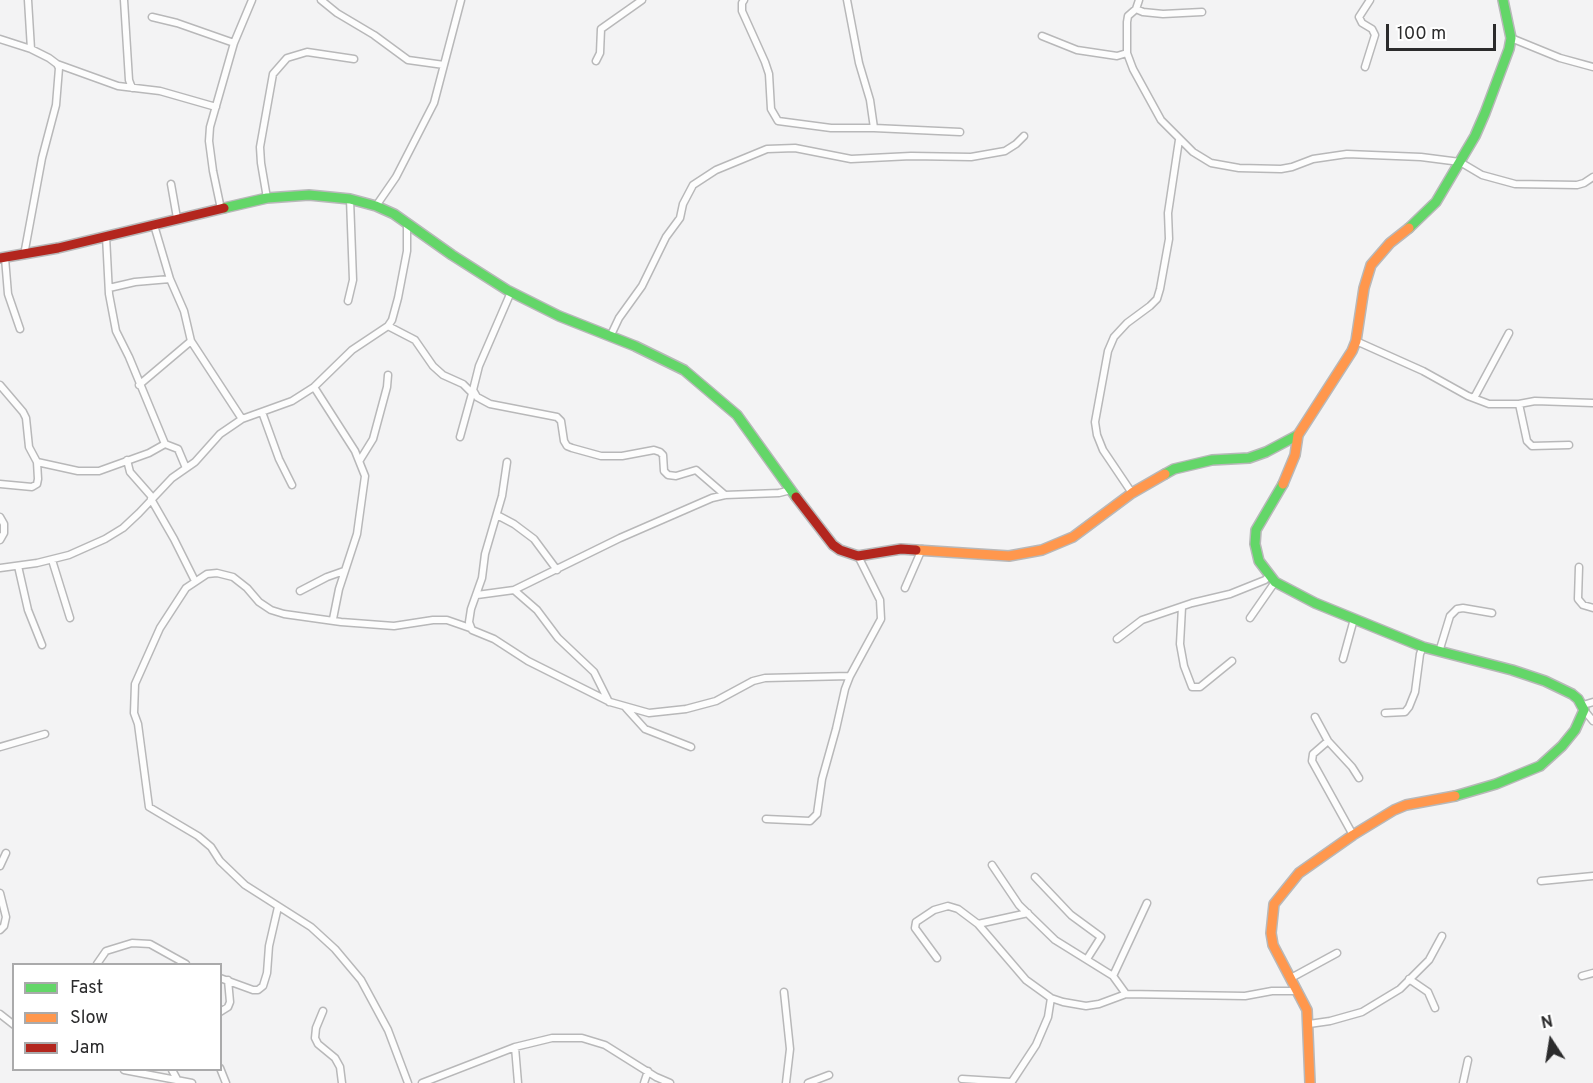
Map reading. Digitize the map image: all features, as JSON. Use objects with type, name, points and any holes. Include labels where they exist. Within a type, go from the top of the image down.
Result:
[{"type":"street","points":[[28,0],[31,49]]},
{"type":"street","points":[[124,0],[129,80],[132,88]]},
{"type":"street","points":[[221,209],[213,171],[209,141],[210,127],[234,43],[252,0]]},
{"type":"street","points":[[321,0],[408,60],[444,65]]},
{"type":"street","points":[[376,206],[417,140],[434,103],[461,0]]},
{"type":"street","points":[[596,61],[600,53],[601,30],[642,0]]},
{"type":"street","points":[[744,0],[742,11],[769,74],[771,109],[778,121],[831,128],[960,132]]},
{"type":"street","points":[[847,0],[859,63],[870,100],[874,128]]},
{"type":"street","points":[[1139,0],[1136,9],[1128,16],[1127,53],[1161,120],[1179,140],[1211,163],[1239,168],[1293,168],[1313,159],[1347,154],[1421,157],[1460,162],[1482,175],[1515,184],[1577,185],[1593,177]]},
{"type":"street","points":[[1365,67],[1375,35],[1359,17],[1370,0]]},
{"type":"street","points":[[1503,0],[1511,38],[1485,112],[1460,162],[1436,202],[1411,227],[1390,243],[1371,265],[1364,288],[1356,341],[1352,351],[1298,435],[1295,454],[1288,474],[1256,530],[1255,544],[1259,561],[1272,579],[1315,603],[1423,647],[1545,681],[1572,694],[1593,722]]},
{"type":"street","points":[[1136,9],[1163,14],[1202,12]]},
{"type":"street","points":[[152,17],[177,22],[234,43]]},
{"type":"street","points":[[1042,36],[1077,50],[1109,56],[1127,53]]},
{"type":"street","points":[[1511,38],[1560,58],[1593,67]]},
{"type":"street","points":[[0,39],[31,49],[57,64],[118,86],[160,91],[216,107]]},
{"type":"street","points":[[267,198],[260,147],[273,74],[287,58],[307,51],[354,59]]},
{"type":"street","points":[[24,255],[42,158],[56,105],[59,73],[57,64]]},
{"type":"street","points":[[610,337],[619,318],[642,286],[666,237],[680,218],[683,204],[693,185],[716,170],[767,149],[795,148],[851,159],[911,156],[971,157],[1005,151],[1024,136]]},
{"type":"street","points":[[1132,493],[1103,450],[1095,422],[1108,351],[1114,338],[1127,323],[1157,299],[1160,289],[1169,239],[1168,213],[1179,140]]},
{"type":"street","points":[[171,184],[177,218]]},
{"type":"street","points":[[20,329],[8,294],[2,258],[24,255],[267,198],[309,195],[350,199],[376,206],[407,223],[511,292],[559,316],[666,359],[684,370],[737,416],[833,545],[858,556],[901,549],[1001,556],[1042,550],[1072,537],[1132,493],[1174,469],[1212,460],[1249,458],[1298,435]]},
{"type":"street","points":[[348,302],[353,280],[350,199]]},
{"type":"street","points":[[0,568],[69,555],[123,528],[172,478],[195,462],[213,440],[242,418],[292,401],[314,387],[352,350],[388,326],[393,320],[407,251],[407,223]]},
{"type":"street","points":[[154,225],[170,279],[184,311],[191,341],[242,418]]},
{"type":"street","points":[[106,236],[109,288],[116,331],[165,444],[178,449],[186,468]]},
{"type":"street","points":[[109,288],[135,282],[170,279]]},
{"type":"street","points":[[460,437],[479,366],[511,292]]},
{"type":"street","points":[[388,326],[415,340],[433,366],[444,375],[473,391],[477,397],[490,404],[557,417],[561,421],[567,446],[601,456],[622,456],[654,450],[663,455],[664,471],[668,475],[676,476],[696,470],[725,495]]},
{"type":"street","points":[[1474,398],[1509,333]]},
{"type":"street","points":[[139,385],[191,341]]},
{"type":"street","points":[[1356,341],[1489,404],[1519,404],[1535,401],[1593,403]]},
{"type":"street","points":[[360,460],[373,439],[388,375]]},
{"type":"street","points":[[0,385],[24,412],[29,447],[37,462],[37,484],[32,487],[0,484]]},
{"type":"street","points":[[314,387],[360,460],[365,476],[357,534],[344,571],[333,619]]},
{"type":"street","points":[[1519,404],[1527,441],[1532,446],[1569,445]]},
{"type":"street","points":[[262,412],[279,459],[292,485]]},
{"type":"street","points":[[37,462],[88,472],[109,469],[165,444]]},
{"type":"street","points":[[127,460],[130,472],[152,498],[195,581]]},
{"type":"street","points":[[470,628],[471,609],[477,595],[497,514],[507,462]]},
{"type":"street","points":[[477,595],[514,590],[692,506],[725,495],[779,493],[791,490]]},
{"type":"street","points":[[497,514],[534,539],[556,570]]},
{"type":"street","points":[[0,517],[4,524],[4,532],[0,540]]},
{"type":"street","points":[[904,588],[922,549]]},
{"type":"street","points":[[766,819],[810,821],[814,819],[822,779],[850,676],[882,619],[880,600],[858,556]]},
{"type":"street","points":[[52,560],[70,618]]},
{"type":"street","points":[[18,566],[28,610],[42,645]]},
{"type":"street","points":[[1579,567],[1578,599],[1583,605],[1593,608]]},
{"type":"street","points":[[300,591],[344,571]]},
{"type":"street","points":[[408,1083],[388,1030],[361,980],[335,949],[311,927],[245,885],[198,836],[149,807],[138,724],[134,714],[135,684],[160,628],[186,588],[207,574],[217,573],[233,577],[259,602],[284,614],[394,626],[447,620],[494,639],[528,661],[609,702],[655,714],[716,702],[753,681],[765,678],[850,676]]},
{"type":"street","points":[[1117,639],[1142,620],[1272,579]]},
{"type":"street","points":[[1250,618],[1272,579]]},
{"type":"street","points":[[514,590],[537,610],[558,638],[594,672],[609,702]]},
{"type":"street","points":[[1182,607],[1180,644],[1184,666],[1192,687],[1200,687],[1232,661]]},
{"type":"street","points":[[1439,652],[1450,616],[1457,609],[1492,613]]},
{"type":"street","points":[[1343,659],[1354,619]]},
{"type":"street","points":[[1385,713],[1405,712],[1409,707],[1415,692],[1423,647]]},
{"type":"street","points":[[1310,1083],[1309,1024],[1304,1002],[1273,945],[1271,933],[1274,904],[1281,894],[1299,873],[1387,814],[1406,806],[1437,801],[1496,784],[1540,765],[1562,746],[1575,730],[1583,708],[1593,702]]},
{"type":"street","points":[[625,707],[645,729],[691,747]]},
{"type":"street","points":[[1315,717],[1328,741],[1359,778]]},
{"type":"street","points":[[0,747],[45,734]]},
{"type":"street","points":[[1328,741],[1313,754],[1312,761],[1353,835]]},
{"type":"street","points":[[0,866],[3,856]]},
{"type":"street","points":[[992,865],[1019,905],[1055,940],[1113,976],[1126,994]]},
{"type":"street","points":[[1541,881],[1593,876]]},
{"type":"street","points":[[1035,877],[1071,915],[1101,937],[1087,959]]},
{"type":"street","points":[[0,893],[6,917],[4,926],[0,930]]},
{"type":"street","points":[[1113,976],[1147,903]]},
{"type":"street","points":[[937,958],[915,927],[916,922],[934,910],[948,906],[958,909],[978,924],[1026,981],[1051,998],[1086,1006],[1099,1004],[1126,994],[1245,996],[1272,991],[1298,992]]},
{"type":"street","points":[[224,979],[253,990],[258,990],[263,986],[278,907]]},
{"type":"street","points":[[978,924],[1029,913]]},
{"type":"street","points":[[1309,1024],[1330,1022],[1362,1011],[1400,989],[1429,960],[1442,936]]},
{"type":"street","points":[[98,963],[106,951],[132,943],[145,943],[184,963]]},
{"type":"street","points":[[1291,978],[1337,953]]},
{"type":"street","points":[[1582,976],[1593,973]]},
{"type":"street","points":[[222,1011],[228,1007],[230,1002],[224,979]]},
{"type":"street","points":[[1409,979],[1428,992],[1435,1008]]},
{"type":"street","points":[[784,992],[790,1049],[786,1083]]},
{"type":"street","points":[[962,1079],[1011,1082],[1036,1044],[1048,1017],[1051,998]]},
{"type":"street","points":[[323,1011],[316,1028],[315,1038],[318,1044],[335,1058],[340,1067],[342,1083]]},
{"type":"street","points":[[0,1014],[12,1023]]},
{"type":"street","points":[[422,1083],[515,1047],[552,1038],[582,1038],[605,1045],[670,1083]]},
{"type":"street","points":[[515,1047],[518,1083]]},
{"type":"street","points":[[1463,1083],[1468,1059]]},
{"type":"street","points":[[129,1071],[192,1083]]},
{"type":"street","points":[[173,1071],[178,1081]]},
{"type":"street","points":[[644,1083],[648,1071]]},
{"type":"street","points":[[807,1083],[829,1076]]},
{"type":"traffic: fast","points":[[1409,228],[1436,202],[1475,136],[1485,113],[1511,38],[1503,0]]},
{"type":"traffic: fast","points":[[224,208],[267,198],[309,195],[350,199],[394,214],[507,290],[559,316],[635,346],[684,370],[737,415],[796,497]]},
{"type":"traffic: fast","points":[[1165,474],[1174,469],[1212,460],[1249,458],[1298,435]]},
{"type":"traffic: fast","points":[[1283,484],[1256,530],[1255,544],[1259,561],[1275,582],[1315,603],[1423,647],[1545,681],[1578,699],[1584,710],[1575,730],[1562,746],[1540,766],[1496,784],[1455,796]]},
{"type":"traffic: slow","points":[[1283,484],[1295,455],[1298,435],[1352,351],[1356,341],[1364,288],[1371,265],[1390,243],[1409,228]]},
{"type":"traffic: slow","points":[[916,550],[1009,556],[1042,550],[1073,537],[1132,493],[1165,474]]},
{"type":"traffic: slow","points":[[1310,1083],[1307,1010],[1273,945],[1271,933],[1274,904],[1299,873],[1353,835],[1394,810],[1406,805],[1455,796]]},
{"type":"traffic: jam","points":[[0,258],[58,248],[224,208]]},
{"type":"traffic: jam","points":[[796,497],[833,545],[840,550],[858,556],[901,549],[916,550]]}]
